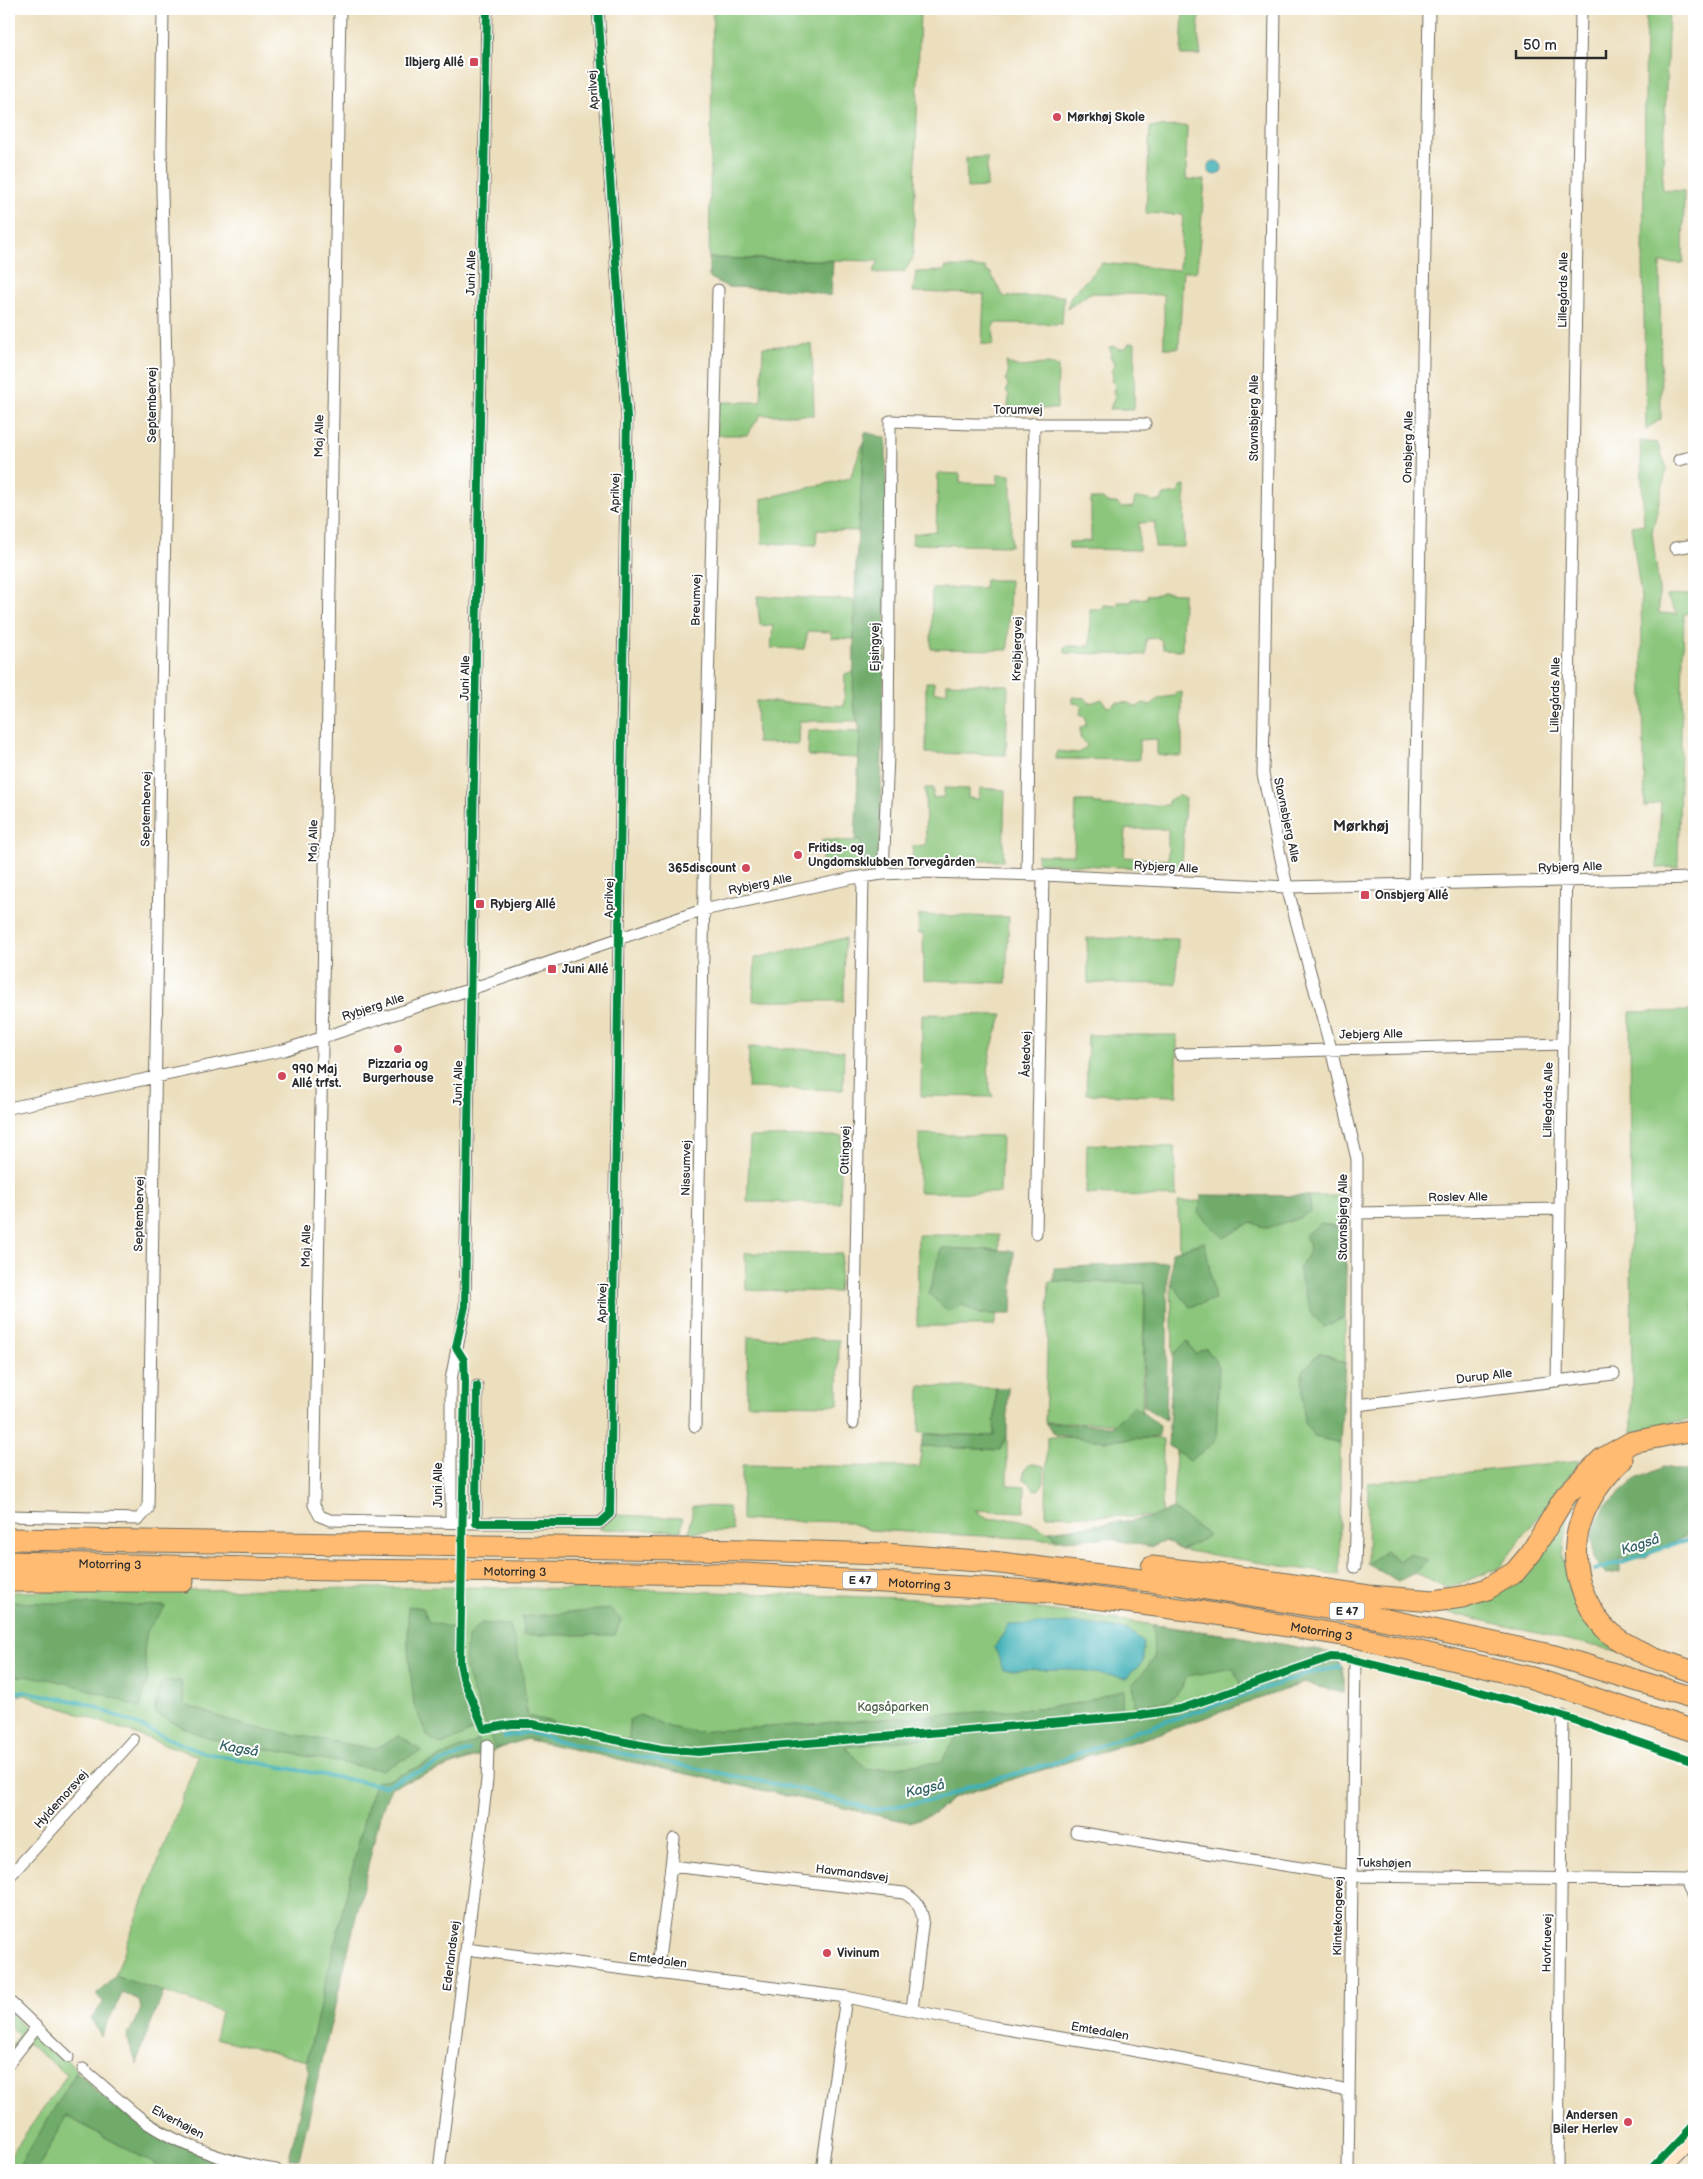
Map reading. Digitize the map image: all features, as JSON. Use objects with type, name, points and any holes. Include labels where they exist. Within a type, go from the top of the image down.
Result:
[{"type":"highway","points":[[992,1562],[1084,1560],[1232,1576],[1369,1596],[1434,1601],[1462,1597],[1487,1589],[1515,1572],[1531,1553],[1566,1495],[1602,1460],[1632,1442],[1656,1439],[1694,1430]]},
{"type":"highway","points":[[1656,1439],[1626,1456],[1605,1476],[1589,1500],[1578,1526],[1575,1557],[1579,1582],[1591,1610],[1610,1634],[1646,1655],[1694,1672]]},
{"type":"highway","name":"Motorring 3","points":[[9,1539],[740,1550],[884,1554],[992,1562],[1175,1584],[1350,1612],[1555,1656],[1694,1698]]},
{"type":"highway","name":"Motorring 3","points":[[9,1562],[332,1570],[746,1574],[1049,1592],[1203,1612],[1360,1638],[1532,1678],[1694,1731]]},
{"type":"highway","points":[[9,1581],[250,1580],[332,1570]]},
{"type":"main road","points":[[1661,2170],[1694,2136]]},
{"type":"street","name":"Septembervej","points":[[9,1516],[139,1520],[148,1509],[167,410],[161,147],[163,9]]},
{"type":"street","name":"Maj Alle","points":[[340,9],[314,1505],[320,1516],[330,1520],[476,1523]]},
{"type":"street","name":"Juni Alle","points":[[451,1522],[451,1380],[465,1306],[487,9]]},
{"type":"street","name":"Aprilvej","points":[[476,1523],[600,1524],[610,1514],[628,417],[598,9]]},
{"type":"street","name":"Stavnsbjerg Alle","points":[[1275,9],[1263,774],[1287,887],[1331,1049],[1357,1159],[1355,1567]]},
{"type":"street","name":"Onsbjerg Alle","points":[[1414,885],[1429,9]]},
{"type":"street","name":"Lillegårds Alle","points":[[1557,1381],[1581,9]]},
{"type":"street","name":"Breumvej","points":[[703,910],[713,429],[718,290]]},
{"type":"street","name":"Torumvej","points":[[890,420],[1034,424],[1146,424]]},
{"type":"street","name":"Ejsingvej","points":[[883,874],[888,755],[890,420]]},
{"type":"street","name":"Krejbjergvej","points":[[1027,875],[1034,424]]},
{"type":"street","points":[[1679,460],[1694,456]]},
{"type":"street","points":[[1675,548],[1694,545]]},
{"type":"street","name":"Rybjerg Alle","points":[[9,1108],[284,1050],[471,990],[703,910],[883,874],[925,872],[1044,875],[1287,887],[1694,878]]},
{"type":"street","name":"Åstedvej","points":[[1036,1232],[1044,875]]},
{"type":"street","name":"Ottingvej","points":[[853,1423],[863,877]]},
{"type":"street","name":"Nissumvej","points":[[695,1426],[703,910]]},
{"type":"street","name":"Jebjerg Alle","points":[[1180,1054],[1562,1044]]},
{"type":"street","name":"Roslev Alle","points":[[1357,1213],[1560,1209]]},
{"type":"street","name":"Durup Alle","points":[[1357,1405],[1614,1374]]},
{"type":"street","points":[[476,1523],[477,1386]]},
{"type":"street","name":"Klintekongevej","points":[[1348,2170],[1355,1661]]},
{"type":"street","name":"Havfruevej","points":[[1558,2170],[1563,1716]]},
{"type":"street","name":"Hyldemorsvej","points":[[9,1877],[133,1740]]},
{"type":"street","name":"Ederlandsvej","points":[[438,2170],[487,1780],[488,1745]]},
{"type":"street","name":"Tukshøjen","points":[[1076,1832],[1352,1876],[1690,1879]]},
{"type":"street","points":[[657,1974],[674,1839]]},
{"type":"street","name":"Havmandsvej","points":[[671,1866],[904,1893],[914,1899],[921,1907],[923,1919],[912,2010]]},
{"type":"street","points":[[1690,1879],[1694,1901]]},
{"type":"street","name":"Emtedalen","points":[[466,1949],[846,1997],[994,2027],[1099,2044],[1349,2091]]},
{"type":"street","points":[[822,2170],[846,1997]]},
{"type":"street","points":[[9,2001],[68,2056]]},
{"type":"street","points":[[9,2063],[37,2027]]},
{"type":"street","name":"Elverhøjen","points":[[83,2069],[147,2122],[172,2136],[206,2152],[236,2162],[276,2170]]},
{"type":"green space","points":[[713,9],[920,9],[913,258],[904,272],[873,273],[879,261],[709,258]]},
{"type":"green space","points":[[1183,9],[1200,9],[1198,35],[1201,55],[1181,55]]},
{"type":"green space","points":[[1646,9],[1669,9],[1662,190],[1684,191],[1683,263],[1660,263],[1661,419],[1646,429],[1643,260]]},
{"type":"green space","points":[[1187,126],[1186,179],[1205,180],[1197,272],[1183,271],[1179,348],[1164,348],[1164,295],[1090,293],[1067,309],[1071,296],[1102,263],[1179,270],[1183,215],[1146,213],[1150,127]]},
{"type":"green space","points":[[987,157],[987,187],[967,188],[966,158]]},
{"type":"green space","points":[[709,258],[833,261],[831,296],[804,290],[727,287],[709,277]]},
{"type":"green space","points":[[945,267],[986,268],[986,272],[990,272],[1004,297],[1064,296],[1062,324],[994,323],[993,345],[982,344],[984,294],[913,292],[916,272],[945,271]]},
{"type":"green space","points":[[1129,343],[1135,343],[1134,409],[1110,409],[1115,396],[1113,391],[1115,385],[1111,381],[1113,375],[1111,371],[1115,365],[1110,356],[1109,347],[1126,348]]},
{"type":"green space","points":[[812,344],[814,415],[761,415],[747,435],[716,435],[717,402],[761,402],[763,347]]},
{"type":"green space","points":[[1006,362],[1020,367],[1045,364],[1058,367],[1057,409],[1008,408],[1009,395],[1006,391],[1008,385],[1005,380],[1008,374]]},
{"type":"green space","points":[[865,432],[886,438],[886,601],[879,862],[861,866],[861,841],[855,841],[860,732],[853,701],[856,563]]},
{"type":"green space","points":[[865,438],[858,531],[817,530],[816,545],[762,543],[762,499],[850,478]]},
{"type":"green space","points":[[1640,441],[1657,443],[1667,468],[1652,532],[1659,589],[1659,613],[1677,614],[1666,596],[1694,594],[1694,613],[1684,614],[1678,867],[1657,868],[1661,802],[1645,807],[1641,597],[1631,526],[1644,524]]},
{"type":"green space","points":[[938,473],[960,474],[960,483],[998,484],[998,474],[1011,475],[1011,546],[912,544],[913,534],[936,531]]},
{"type":"green space","points":[[1185,485],[1184,547],[1155,547],[1155,522],[1139,523],[1139,550],[1069,549],[1069,542],[1091,541],[1091,499],[1103,499],[1107,503],[1117,503],[1122,508],[1133,507],[1135,498],[1161,501],[1164,495],[1178,493],[1181,486]]},
{"type":"green space","points":[[985,580],[1010,580],[1008,650],[931,649],[932,588],[984,588]]},
{"type":"green space","points":[[1161,592],[1183,593],[1182,650],[1163,649],[1159,638],[1146,639],[1146,655],[1065,653],[1065,646],[1090,646],[1090,609],[1103,609],[1104,605],[1118,606],[1118,602],[1132,602],[1132,599],[1147,598],[1147,595],[1160,594]]},
{"type":"green space","points":[[757,596],[854,600],[854,639],[832,638],[830,632],[808,631],[804,649],[771,648],[773,626],[760,625]]},
{"type":"green space","points":[[854,671],[853,701],[857,721],[799,721],[798,744],[757,743],[756,701],[844,706],[845,674]]},
{"type":"green space","points":[[926,682],[934,682],[934,692],[947,692],[947,683],[1008,685],[1006,755],[926,753]]},
{"type":"green space","points":[[1177,692],[1182,692],[1182,756],[1157,755],[1157,739],[1139,740],[1139,760],[1056,759],[1057,751],[1079,753],[1087,744],[1080,738],[1080,728],[1086,725],[1085,716],[1080,714],[1082,707],[1079,704],[1073,703],[1073,697],[1085,698],[1090,703],[1102,699],[1106,706],[1110,707],[1116,702],[1128,703],[1137,707],[1143,703],[1151,705],[1159,698],[1174,696]]},
{"type":"green space","points":[[809,730],[860,732],[859,758],[808,756]]},
{"type":"green space","points":[[925,788],[933,788],[933,798],[944,797],[944,788],[968,789],[968,798],[979,799],[980,788],[1005,790],[1003,861],[912,860],[913,846],[926,845]]},
{"type":"green space","points":[[1178,795],[1185,799],[1182,870],[1038,863],[1037,855],[1074,855],[1076,801],[1093,801],[1094,804],[1102,804],[1103,806],[1168,805],[1168,801]],"holes":[[[1126,829],[1168,829],[1168,860],[1124,857]]]},
{"type":"green space","points":[[822,840],[861,841],[861,866],[822,865]]},
{"type":"green space","points":[[919,915],[1009,917],[1006,983],[924,980],[923,933],[918,933]]},
{"type":"green space","points":[[845,938],[844,1001],[753,1001],[755,958]]},
{"type":"green space","points":[[1087,938],[1178,939],[1176,984],[1088,983]]},
{"type":"green space","points":[[1694,1011],[1694,1419],[1632,1432],[1630,1012]]},
{"type":"green space","points":[[922,1014],[1003,1015],[990,1055],[989,1076],[993,1097],[921,1096]]},
{"type":"green space","points":[[1088,1035],[1177,1035],[1177,1096],[1086,1094]]},
{"type":"green space","points":[[749,1047],[844,1051],[843,1090],[748,1088]]},
{"type":"green space","points":[[919,1134],[1002,1136],[1000,1193],[919,1192]]},
{"type":"green space","points":[[842,1136],[840,1203],[747,1202],[750,1137]]},
{"type":"green space","points":[[1087,1144],[1175,1147],[1176,1197],[1086,1194]]},
{"type":"green space","points":[[1202,1195],[1309,1196],[1311,1211],[1300,1218],[1267,1228],[1251,1222],[1224,1238],[1198,1213]]},
{"type":"green space","points":[[1309,1196],[1347,1196],[1346,1270],[1338,1227],[1321,1223],[1310,1251],[1324,1327],[1345,1317],[1345,1363],[1320,1352],[1302,1372],[1315,1437],[1340,1443],[1340,1575],[1181,1550],[1209,1536],[1173,1509],[1176,1450],[1190,1460],[1195,1354],[1187,1341],[1173,1355],[1171,1283],[1190,1307],[1205,1242],[1179,1250],[1178,1202],[1201,1201],[1198,1213],[1224,1237],[1251,1222],[1267,1228],[1311,1211]]},
{"type":"green space","points":[[1321,1223],[1338,1228],[1346,1270],[1345,1317],[1324,1327],[1311,1313],[1298,1269],[1310,1251],[1305,1235]]},
{"type":"green space","points":[[918,1235],[999,1235],[999,1250],[941,1248],[963,1305],[979,1314],[997,1314],[994,1326],[917,1326]]},
{"type":"green space","points":[[1205,1242],[1215,1299],[1190,1307],[1171,1283],[1172,1252]]},
{"type":"green space","points":[[941,1248],[1014,1251],[1012,1314],[979,1314],[963,1305],[948,1311],[929,1294]]},
{"type":"green space","points":[[745,1253],[842,1254],[838,1292],[746,1290]]},
{"type":"green space","points":[[1168,1262],[1166,1420],[1144,1407],[1145,1283],[1054,1281],[1054,1268]]},
{"type":"green space","points":[[1049,1281],[1145,1283],[1142,1424],[1045,1422]]},
{"type":"green space","points":[[748,1337],[839,1340],[838,1405],[747,1404]]},
{"type":"green space","points":[[1187,1341],[1195,1354],[1206,1348],[1219,1366],[1216,1441],[1190,1461],[1168,1445],[1173,1355]]},
{"type":"green space","points":[[1320,1353],[1345,1363],[1340,1443],[1315,1437],[1304,1423],[1302,1371]]},
{"type":"green space","points":[[920,1386],[996,1388],[994,1436],[919,1433]]},
{"type":"green space","points":[[996,1388],[1008,1388],[1007,1435],[1000,1450],[921,1446],[925,1434],[994,1436]]},
{"type":"green space","points":[[1134,1406],[1160,1426],[1158,1437],[1105,1441],[1056,1435],[1045,1423],[1112,1426]]},
{"type":"green space","points":[[1007,1435],[1007,1485],[1025,1486],[1024,1512],[975,1510],[986,1517],[994,1519],[1015,1519],[1033,1524],[1044,1529],[1058,1540],[869,1530],[848,1522],[742,1520],[742,1465],[920,1467],[921,1446],[1000,1450]]},
{"type":"green space","points":[[1047,1437],[1163,1439],[1162,1517],[1046,1515]]},
{"type":"green space","points":[[1581,1460],[1499,1568],[1448,1588],[1415,1573],[1427,1561],[1398,1561],[1386,1550],[1367,1564],[1368,1483]]},
{"type":"green space","points":[[1029,1465],[1044,1466],[1044,1483],[1038,1490],[1033,1489],[1030,1483],[1024,1479],[1023,1472]]},
{"type":"green space","points":[[1663,1467],[1694,1472],[1694,1532],[1645,1558],[1620,1558],[1620,1572],[1606,1574],[1596,1563],[1591,1537],[1605,1506],[1636,1479]]},
{"type":"green space","points":[[1596,1471],[1568,1518],[1563,1557],[1572,1597],[1598,1634],[1625,1653],[1432,1609],[1505,1585]]},
{"type":"green space","points":[[693,1506],[728,1507],[733,1531],[689,1532]]},
{"type":"green space","points":[[1173,1509],[1209,1536],[1181,1550],[1165,1541],[1152,1547],[1105,1538],[1058,1540],[1049,1531],[1149,1518]]},
{"type":"green space","points":[[616,1515],[683,1518],[681,1531],[599,1529]]},
{"type":"green space","points":[[1386,1550],[1398,1561],[1410,1553],[1428,1561],[1415,1573],[1398,1581],[1367,1564]]},
{"type":"green space","name":"Kagsåparken","points":[[456,1587],[651,1590],[900,1598],[1025,1607],[1235,1636],[1331,1653],[1344,1668],[1344,1693],[1304,1683],[1155,1735],[954,1797],[934,1814],[909,1822],[526,1739],[391,1787],[376,1782],[307,2061],[215,2038],[221,2011],[115,1976],[198,1756],[25,1695],[9,1696],[9,1592]]},
{"type":"green space","points":[[9,1602],[166,1606],[147,1630],[144,1653],[148,1678],[140,1708],[59,1681],[26,1676],[9,1676]]},
{"type":"green space","points":[[408,1606],[423,1608],[429,1622],[453,1628],[453,1665],[458,1689],[476,1729],[442,1745],[427,1736],[414,1704],[408,1649]]},
{"type":"green space","points":[[610,1609],[621,1620],[615,1635],[523,1635],[522,1617]]},
{"type":"green space","points":[[481,1623],[510,1625],[523,1674],[527,1716],[629,1740],[629,1720],[640,1715],[670,1727],[696,1732],[1052,1707],[1083,1702],[1125,1689],[1121,1708],[1114,1715],[1197,1701],[1241,1686],[1234,1668],[1187,1676],[1183,1685],[1173,1697],[1161,1702],[1135,1706],[1133,1684],[1154,1659],[1153,1625],[1235,1636],[1331,1653],[1343,1669],[1344,1693],[1304,1683],[1155,1735],[954,1797],[934,1814],[909,1822],[526,1739],[495,1749],[471,1687],[465,1665],[467,1638]],"holes":[[[957,1735],[941,1762],[867,1770],[845,1747]]]},
{"type":"green space","points":[[181,1681],[185,1705],[246,1726],[374,1749],[399,1736],[422,1751],[381,1770],[206,1738],[154,1713],[161,1682]]},
{"type":"green space","points":[[479,1740],[478,1755],[391,1787],[380,1815],[299,2159],[289,2159],[309,2070],[307,2061],[367,1806],[376,1782],[391,1779]]},
{"type":"green space","points":[[115,1976],[164,1992],[142,2045],[137,2065],[127,2037],[141,2009],[139,2000],[123,1992],[101,2036],[91,2019],[104,2002],[96,1995]]},
{"type":"green space","points":[[9,2013],[24,2027],[24,2034],[9,2053],[9,2048],[19,2035],[9,2025]]},
{"type":"green space","points":[[37,2027],[77,2071],[18,2170],[9,2170],[9,2157],[67,2075],[26,2042]]},
{"type":"green space","points":[[77,2071],[100,2095],[132,2110],[190,2145],[278,2170],[166,2170],[66,2116],[37,2170],[17,2170]]},
{"type":"green space","points":[[66,2116],[166,2170],[37,2170]]},
{"type":"water","points":[[1215,161],[1220,163],[1222,168],[1220,173],[1215,175],[1210,173],[1208,168],[1210,163]]},
{"type":"water","points":[[1079,1623],[1128,1630],[1144,1642],[1143,1662],[1126,1678],[1067,1669],[1003,1670],[995,1647],[1008,1625]]},
{"type":"waterway","name":"Kagså","points":[[1594,1571],[1694,1538]]},
{"type":"waterway","name":"Kagså","points":[[504,1737],[528,1732],[555,1740],[804,1790],[874,1810],[943,1798],[968,1787],[1057,1762],[1135,1732],[1314,1672],[1341,1667]]},
{"type":"waterway","name":"Kagså","points":[[9,1692],[28,1692],[89,1704],[200,1752],[384,1786],[469,1751]]},
{"type":"cycle path","points":[[487,9],[465,1306],[456,1347],[464,1360],[465,1382],[460,1663],[463,1678],[484,1729],[512,1724],[533,1724],[662,1749],[698,1752],[1135,1716],[1180,1709],[1331,1657],[1345,1658],[1457,1685],[1563,1716],[1694,1761]]},
{"type":"cycle path","points":[[477,1386],[476,1523],[600,1523],[610,1514],[627,417],[598,9]]},
{"type":"cycle path","points":[[1649,2170],[1694,2123]]},
{"type":"place","name":"Ilbjerg Allé","points":[[474,62]]},
{"type":"place","name":"Mørkhøj Skole","points":[[1057,117]]},
{"type":"place","name":"Fritids- og Ungdomsklubben Torvegården","points":[[798,855]]},
{"type":"place","name":"365discount","points":[[746,868]]},
{"type":"place","name":"Onsbjerg Allé","points":[[1365,895]]},
{"type":"place","name":"Rybjerg Allé","points":[[480,904]]},
{"type":"place","name":"Juni Allé","points":[[552,969]]},
{"type":"place","name":"Pizzaria og Burgerhouse","points":[[398,1049]]},
{"type":"place","name":"990 Maj Allé trfst.","points":[[282,1076]]},
{"type":"place","name":"Vivinum","points":[[827,1953]]},
{"type":"place","name":"Andersen Biler Herlev","points":[[1628,2122]]},
{"type":"district","name":"Mørkhøj","points":[[1361,826]]}]
